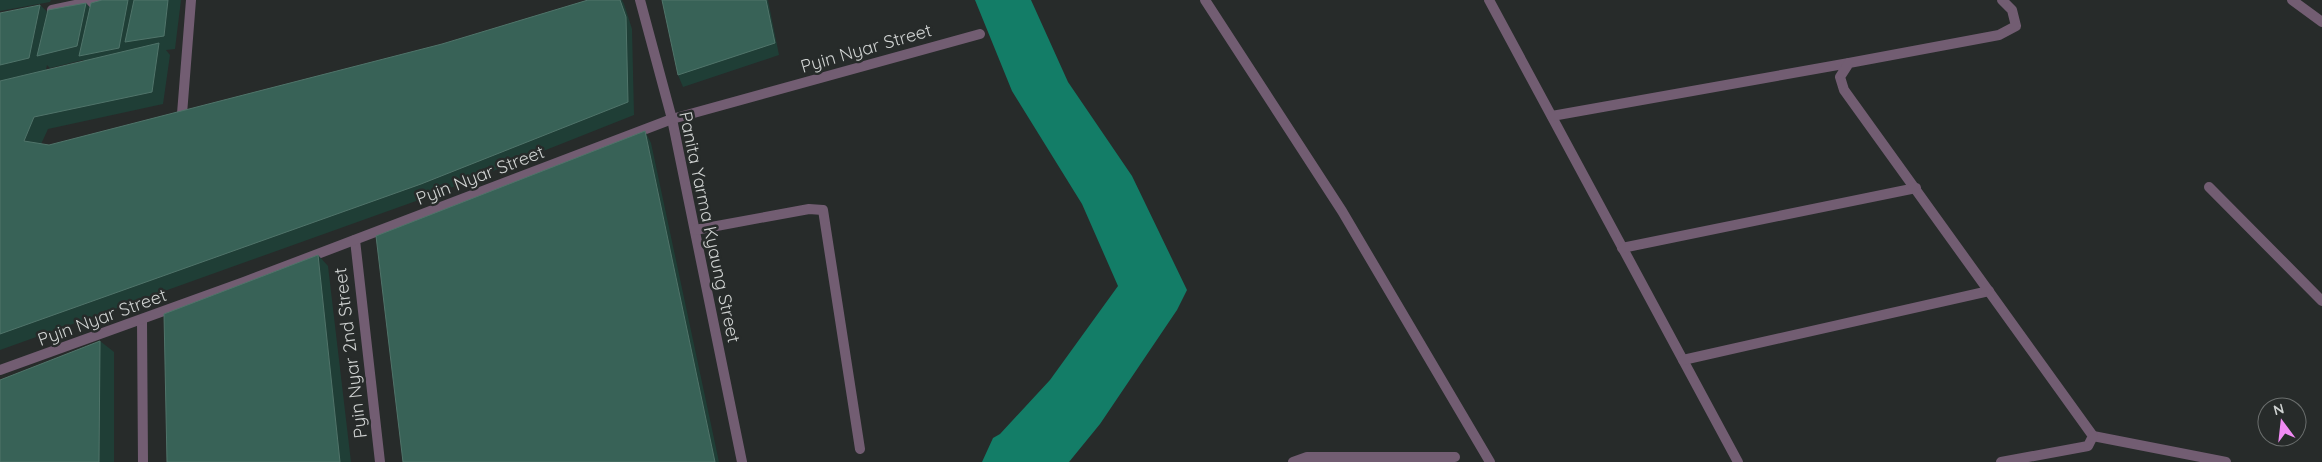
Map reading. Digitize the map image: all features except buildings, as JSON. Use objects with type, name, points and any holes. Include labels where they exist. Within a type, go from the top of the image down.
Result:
[{"type":"street","points":[[44,11],[98,0]]},
{"type":"street","points":[[182,114],[191,0]]},
{"type":"street","name":"Panita Yarma Kyaung Street","points":[[640,0],[672,119],[742,462]]},
{"type":"street","points":[[1205,0],[1342,211],[1490,462]]},
{"type":"street","points":[[1489,0],[1738,462]]},
{"type":"street","points":[[1552,116],[2000,35],[2016,26],[2012,10],[2002,0]]},
{"type":"street","points":[[2292,0],[2322,22]]},
{"type":"street","name":"Pyin Nyar Street","points":[[0,370],[142,320],[672,119],[980,34]]},
{"type":"street","points":[[1850,62],[1840,77],[1844,90],[2093,436],[2226,462]]},
{"type":"street","points":[[2209,187],[2322,301]]},
{"type":"street","points":[[1622,248],[1916,188]]},
{"type":"street","points":[[695,230],[809,209],[823,210],[860,450]]},
{"type":"street","name":"Pyin Nyar 2nd Street","points":[[355,240],[380,462]]},
{"type":"street","points":[[1683,360],[1989,291]]},
{"type":"street","points":[[142,320],[143,462]]},
{"type":"street","points":[[2002,462],[2088,446],[2093,436]]},
{"type":"street","points":[[1293,462],[1294,460],[1307,457],[1455,457]]},
{"type":"waterway","points":[[1003,0],[1042,91],[1110,194],[1153,290],[1075,402],[1026,458],[1019,462]]}]
